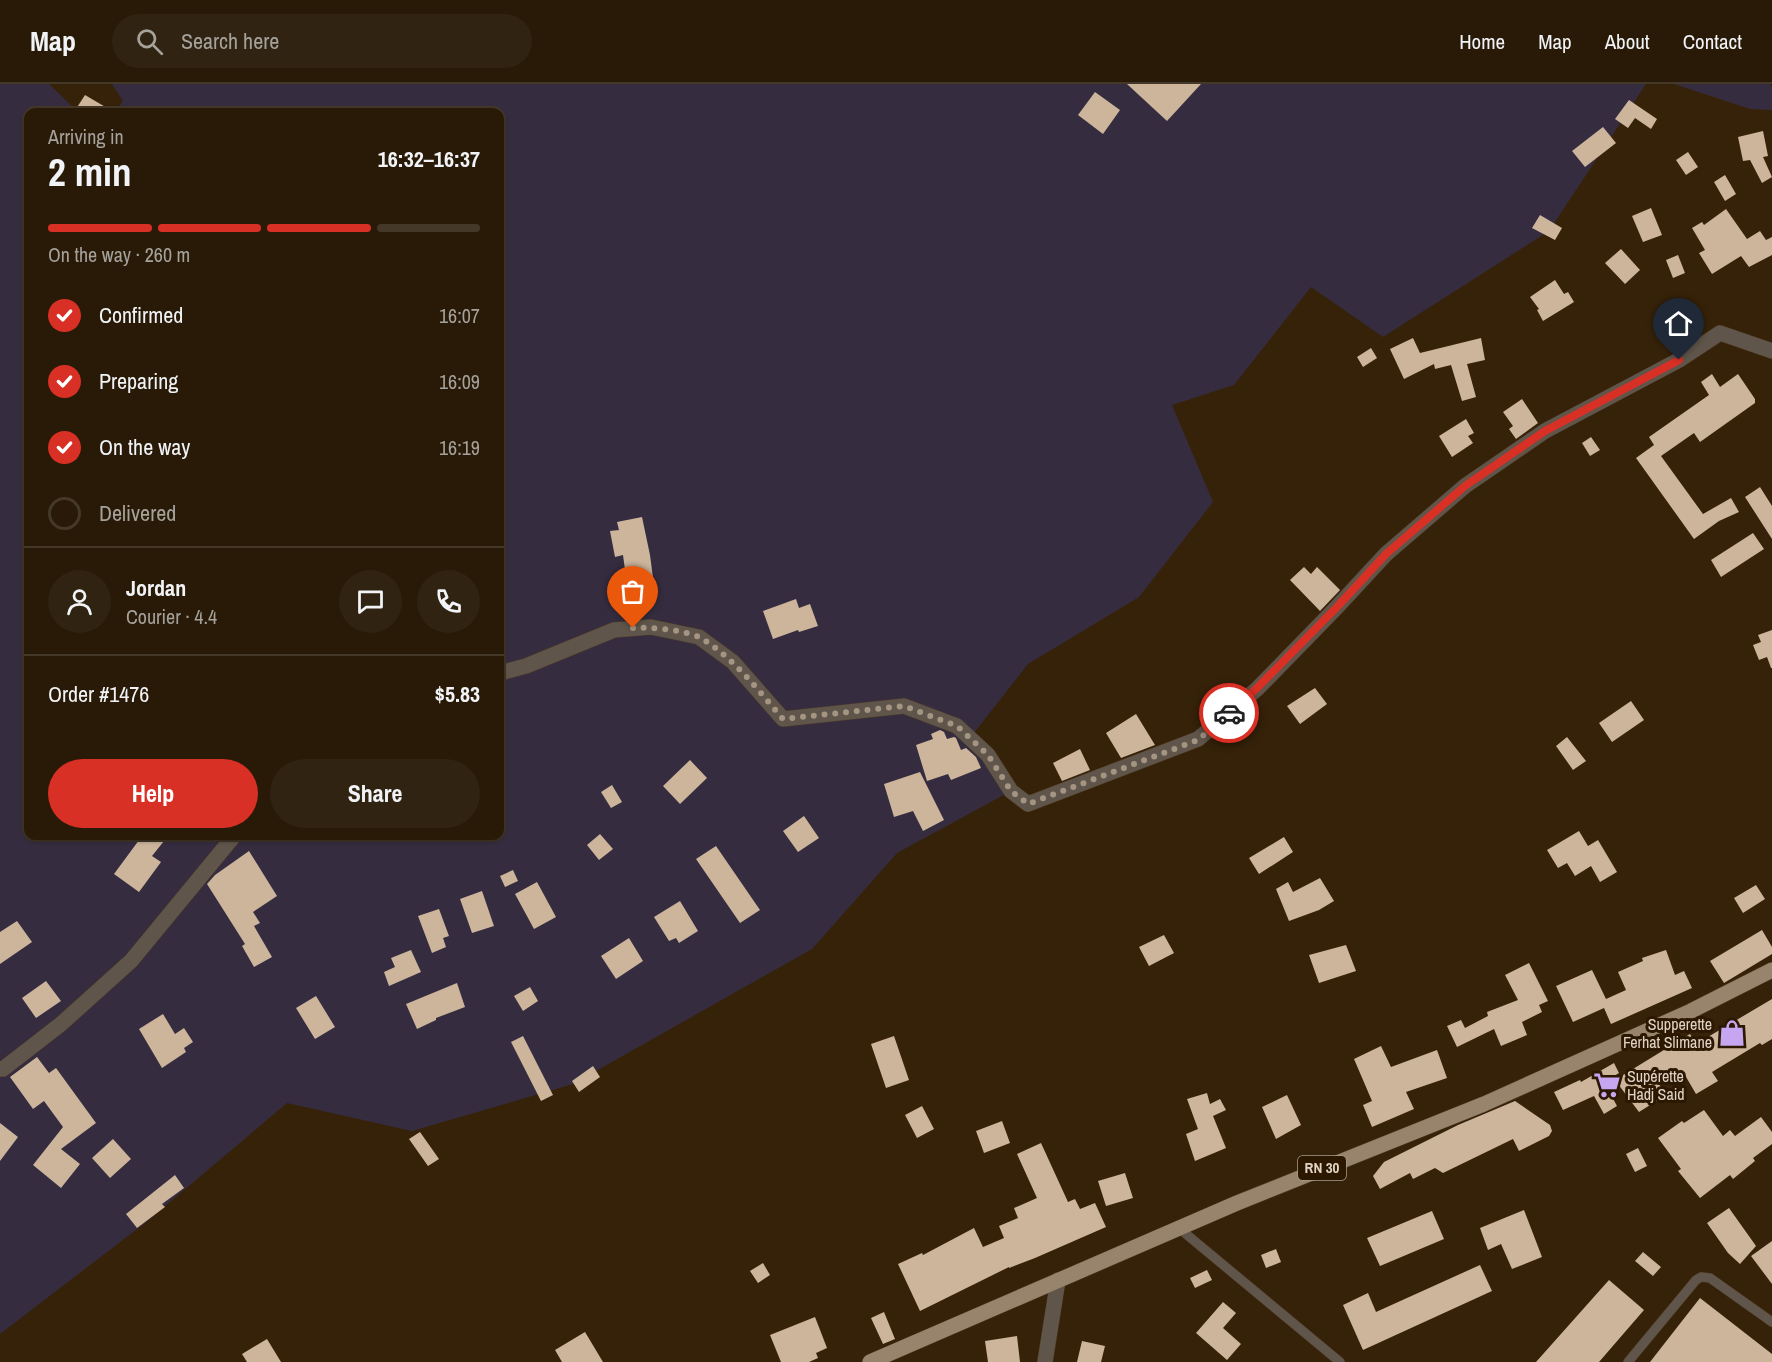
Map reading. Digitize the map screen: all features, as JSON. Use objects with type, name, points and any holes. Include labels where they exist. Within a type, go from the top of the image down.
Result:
[{"type":"main road","name":"RN 30","points":[[870,1362],[1237,1203],[1484,1104],[1691,1011],[1772,970]]},
{"type":"street","points":[[504,672],[526,666],[614,630],[651,627],[699,637],[733,662],[783,719],[904,706],[957,726],[988,755],[1011,791],[1028,804],[1198,740],[1257,688],[1386,554],[1465,486],[1545,431],[1679,360],[1720,333],[1772,351]]},
{"type":"street","points":[[0,1069],[61,1024],[131,961],[231,840]]},
{"type":"street","points":[[1045,1362],[1058,1280]]},
{"type":"lane","points":[[1180,1229],[1340,1362]]},
{"type":"lane","points":[[1629,1362],[1696,1280],[1701,1277],[1710,1278],[1772,1322]]},
{"type":"shaded area","points":[[0,84],[49,84],[74,108],[24,108],[24,840],[504,840],[504,108],[118,108],[123,101],[112,84],[1646,84],[1549,231],[1383,337],[1311,287],[1234,385],[1172,405],[1213,502],[1139,597],[1028,664],[970,738],[1011,791],[897,853],[812,949],[573,1084],[412,1131],[287,1103],[145,1223],[0,1334]]},
{"type":"shaded area","points":[[1674,84],[1770,84],[1772,110],[1750,109]]},
{"type":"building","points":[[1127,84],[1201,84],[1167,121]]},
{"type":"building","points":[[1095,92],[1120,110],[1103,134],[1078,115]]},
{"type":"building","points":[[85,95],[107,108],[77,108]]},
{"type":"building","points":[[1629,100],[1657,119],[1651,129],[1635,118],[1628,128],[1615,119]]},
{"type":"building","points":[[1603,127],[1616,143],[1585,167],[1572,151]]},
{"type":"building","points":[[1763,131],[1768,156],[1763,157],[1772,177],[1762,183],[1750,160],[1743,161],[1738,137]]},
{"type":"building","points":[[1688,152],[1698,167],[1686,175],[1676,160]]},
{"type":"building","points":[[1725,175],[1736,194],[1725,201],[1714,182]]},
{"type":"building","points":[[1651,208],[1662,235],[1643,242],[1632,216]]},
{"type":"building","points":[[1726,209],[1747,239],[1760,231],[1766,240],[1772,237],[1772,255],[1749,267],[1741,256],[1712,274],[1699,253],[1705,250],[1692,228],[1702,222],[1704,225]]},
{"type":"building","points":[[1540,215],[1562,228],[1555,240],[1532,228]]},
{"type":"building","points":[[1621,249],[1640,270],[1625,284],[1605,263]]},
{"type":"building","points":[[1678,255],[1685,273],[1673,278],[1666,260]]},
{"type":"building","points":[[1555,280],[1564,294],[1568,292],[1574,302],[1543,321],[1537,310],[1539,309],[1530,297]]},
{"type":"building","points":[[1413,338],[1420,353],[1481,338],[1485,360],[1467,364],[1476,397],[1462,401],[1451,365],[1435,369],[1434,364],[1404,379],[1390,349]]},
{"type":"building","points":[[1371,348],[1377,358],[1363,367],[1357,357]]},
{"type":"building","points":[[1712,374],[1720,387],[1738,374],[1755,399],[1755,403],[1700,442],[1694,433],[1661,456],[1703,514],[1731,498],[1739,512],[1719,521],[1694,539],[1636,458],[1654,445],[1649,437],[1709,395],[1701,382]]},
{"type":"building","points":[[1522,399],[1538,423],[1516,439],[1509,429],[1513,426],[1503,412]]},
{"type":"building","points":[[1466,419],[1474,433],[1468,436],[1473,443],[1452,457],[1439,436]]},
{"type":"building","points":[[1591,437],[1600,450],[1590,456],[1582,443]]},
{"type":"building","points":[[1760,487],[1772,506],[1772,539],[1745,497]]},
{"type":"building","points":[[642,517],[656,601],[638,603],[638,597],[629,599],[623,555],[615,557],[610,531],[619,530],[617,522]]},
{"type":"building","points":[[1753,533],[1764,549],[1721,577],[1711,560]]},
{"type":"building","points":[[1304,567],[1311,574],[1317,567],[1340,590],[1320,611],[1290,580]]},
{"type":"building","points":[[796,599],[799,608],[810,604],[818,626],[773,639],[763,611]]},
{"type":"building","points":[[1772,630],[1771,668],[1767,657],[1759,660],[1753,645],[1761,642],[1758,635]]},
{"type":"building","points":[[1315,688],[1327,704],[1300,724],[1287,706]]},
{"type":"building","points":[[1631,701],[1644,720],[1612,742],[1599,723]]},
{"type":"building","points":[[1136,714],[1155,745],[1121,758],[1106,733]]},
{"type":"building","points":[[940,730],[944,732],[947,739],[956,738],[961,750],[966,748],[976,757],[981,768],[951,780],[948,774],[927,781],[916,745],[933,739],[931,734]]},
{"type":"building","points":[[1567,737],[1586,761],[1573,770],[1556,746]]},
{"type":"building","points":[[1080,749],[1090,770],[1062,781],[1053,763]]},
{"type":"building","points":[[690,760],[707,778],[680,804],[663,786]]},
{"type":"building","points":[[920,772],[944,820],[923,831],[913,811],[894,817],[884,784]]},
{"type":"building","points":[[612,785],[622,802],[611,808],[601,792]]},
{"type":"building","points":[[804,816],[819,838],[798,852],[783,831]]},
{"type":"building","points":[[1579,831],[1588,846],[1598,840],[1617,872],[1600,882],[1591,866],[1575,876],[1567,863],[1558,868],[1547,850]]},
{"type":"building","points":[[600,834],[613,849],[599,860],[587,845]]},
{"type":"building","points":[[1284,837],[1293,852],[1259,874],[1249,858]]},
{"type":"building","points":[[139,840],[165,840],[152,856],[161,862],[139,892],[114,874]]},
{"type":"building","points":[[716,846],[760,910],[740,923],[696,859]]},
{"type":"building","points":[[249,851],[277,896],[253,912],[260,923],[254,926],[272,957],[254,967],[242,946],[245,944],[207,884],[215,875]]},
{"type":"building","points":[[513,870],[518,881],[505,887],[500,876]]},
{"type":"building","points":[[1320,878],[1334,901],[1319,910],[1289,921],[1276,889],[1288,882],[1293,892]]},
{"type":"building","points":[[537,882],[556,917],[534,929],[515,894]]},
{"type":"building","points":[[1756,885],[1765,899],[1743,913],[1734,898]]},
{"type":"building","points":[[482,891],[494,926],[472,933],[460,899]]},
{"type":"building","points":[[680,901],[698,931],[679,943],[676,938],[669,941],[654,917]]},
{"type":"building","points":[[439,909],[449,936],[443,938],[446,947],[432,953],[418,916]]},
{"type":"building","points":[[17,921],[32,942],[0,964],[0,932]]},
{"type":"building","points":[[1762,930],[1772,947],[1772,954],[1724,983],[1710,961]]},
{"type":"building","points":[[1164,935],[1174,953],[1149,966],[1139,947]]},
{"type":"building","points":[[629,938],[643,961],[616,979],[601,956]]},
{"type":"building","points":[[1346,945],[1356,971],[1319,983],[1309,955]]},
{"type":"building","points":[[411,950],[421,972],[389,986],[384,972],[395,967],[391,958]]},
{"type":"building","points":[[1666,950],[1675,975],[1684,971],[1692,988],[1611,1024],[1604,1008],[1573,1022],[1556,986],[1592,970],[1606,999],[1626,990],[1618,972],[1643,961],[1642,958]]},
{"type":"building","points":[[1529,963],[1548,1001],[1539,1005],[1542,1012],[1522,1022],[1527,1035],[1501,1046],[1494,1029],[1457,1047],[1447,1026],[1461,1020],[1465,1028],[1488,1016],[1487,1012],[1518,1000],[1505,975]]},
{"type":"building","points":[[46,981],[61,1001],[36,1018],[22,998]]},
{"type":"building","points":[[457,983],[465,1007],[436,1018],[417,1029],[406,1004]]},
{"type":"building","points":[[530,987],[538,1001],[523,1011],[514,996]]},
{"type":"building","points":[[316,996],[335,1027],[315,1039],[296,1008]]},
{"type":"building","points":[[1772,999],[1772,1039],[1762,1045],[1760,1043],[1712,1072],[1718,1081],[1696,1094],[1682,1070],[1659,1084],[1666,1095],[1639,1112],[1615,1080],[1690,1034],[1696,1044]]},
{"type":"building","points":[[163,1014],[175,1034],[184,1028],[193,1042],[184,1048],[186,1052],[162,1068],[139,1029]]},
{"type":"building","points":[[523,1036],[553,1095],[541,1101],[511,1042]]},
{"type":"building","points":[[894,1036],[909,1080],[886,1088],[871,1044]]},
{"type":"building","points":[[1381,1046],[1391,1067],[1437,1050],[1447,1078],[1406,1092],[1414,1109],[1372,1127],[1363,1105],[1372,1101],[1354,1059]]},
{"type":"building","points":[[37,1057],[49,1073],[56,1068],[96,1123],[61,1149],[80,1164],[61,1188],[33,1165],[63,1127],[44,1101],[33,1109],[10,1077]]},
{"type":"building","points":[[1614,1063],[1619,1073],[1604,1082],[1617,1106],[1604,1114],[1594,1096],[1563,1110],[1554,1092],[1580,1080],[1581,1082]]},
{"type":"building","points":[[593,1066],[600,1077],[579,1092],[572,1081]]},
{"type":"building","points":[[1207,1093],[1210,1104],[1220,1099],[1226,1110],[1213,1116],[1226,1148],[1195,1161],[1186,1134],[1198,1129],[1187,1099]]},
{"type":"building","points":[[1287,1095],[1301,1125],[1276,1139],[1262,1107]]},
{"type":"building","points":[[1515,1101],[1550,1125],[1552,1131],[1549,1136],[1519,1151],[1513,1139],[1443,1173],[1435,1168],[1413,1179],[1410,1173],[1380,1189],[1373,1176],[1384,1162],[1458,1125]]},
{"type":"building","points":[[922,1106],[934,1129],[917,1138],[905,1115]]},
{"type":"building","points":[[1704,1110],[1723,1136],[1730,1130],[1735,1136],[1761,1117],[1772,1132],[1772,1144],[1753,1158],[1755,1161],[1733,1179],[1730,1175],[1700,1198],[1678,1171],[1681,1169],[1658,1138],[1682,1121],[1684,1123]]},
{"type":"building","points":[[1002,1121],[1010,1143],[984,1153],[976,1131]]},
{"type":"building","points":[[0,1123],[18,1137],[0,1161]]},
{"type":"building","points":[[420,1132],[439,1159],[428,1166],[409,1139]]},
{"type":"building","points":[[113,1139],[131,1159],[110,1178],[92,1158]]},
{"type":"building","points":[[1041,1143],[1068,1202],[1075,1199],[1080,1209],[1095,1203],[1106,1227],[1009,1267],[920,1311],[898,1264],[922,1253],[923,1255],[974,1228],[983,1247],[1004,1238],[999,1226],[1018,1218],[1014,1208],[1037,1198],[1017,1154]]},
{"type":"building","points":[[1638,1148],[1647,1166],[1635,1172],[1626,1154]]},
{"type":"building","points":[[1125,1173],[1133,1198],[1106,1206],[1098,1181]]},
{"type":"building","points":[[175,1175],[184,1188],[162,1204],[165,1207],[137,1228],[126,1214]]},
{"type":"building","points":[[1729,1208],[1756,1246],[1740,1264],[1728,1253],[1707,1223]]},
{"type":"building","points":[[1524,1210],[1542,1257],[1512,1269],[1501,1244],[1488,1250],[1480,1228]]},
{"type":"building","points":[[1432,1211],[1444,1239],[1380,1266],[1367,1238]]},
{"type":"building","points":[[1772,1241],[1772,1284],[1751,1256]]},
{"type":"building","points":[[1276,1249],[1281,1262],[1266,1268],[1261,1255]]},
{"type":"building","points":[[1643,1252],[1661,1267],[1653,1276],[1635,1261]]},
{"type":"building","points":[[763,1263],[770,1275],[758,1283],[750,1271]]},
{"type":"building","points":[[1480,1265],[1492,1291],[1363,1350],[1343,1305],[1368,1293],[1376,1312]]},
{"type":"building","points":[[1207,1270],[1212,1280],[1195,1288],[1190,1278]]},
{"type":"building","points":[[1609,1280],[1644,1310],[1599,1362],[1536,1362]]},
{"type":"building","points":[[1700,1298],[1772,1354],[1772,1362],[1650,1362]]},
{"type":"building","points":[[1223,1302],[1236,1313],[1223,1328],[1241,1344],[1227,1360],[1196,1333]]},
{"type":"building","points":[[884,1312],[895,1339],[883,1344],[871,1318]]},
{"type":"building","points":[[815,1317],[827,1348],[816,1353],[818,1358],[809,1362],[781,1362],[770,1335]]},
{"type":"building","points":[[585,1332],[603,1362],[562,1362],[555,1350]]},
{"type":"building","points":[[1017,1336],[1020,1362],[988,1362],[985,1341]]},
{"type":"building","points":[[267,1339],[281,1362],[247,1362],[242,1354]]},
{"type":"building","points":[[1082,1341],[1105,1346],[1101,1362],[1077,1362]]},
{"type":"way so far","points":[[633,628],[651,627],[699,637],[733,662],[783,719],[904,706],[957,726],[988,755],[1011,791],[1028,804],[1198,740],[1229,713]]},
{"type":"place","name":"Supperette Ferhat Slimane","points":[[1732,1033]]},
{"type":"place","name":"Supérette Hadj Said","points":[[1607,1085]]},
{"type":"route","points":[[1229,713],[1337,607],[1386,554],[1465,486],[1545,431],[1679,360]]}]
